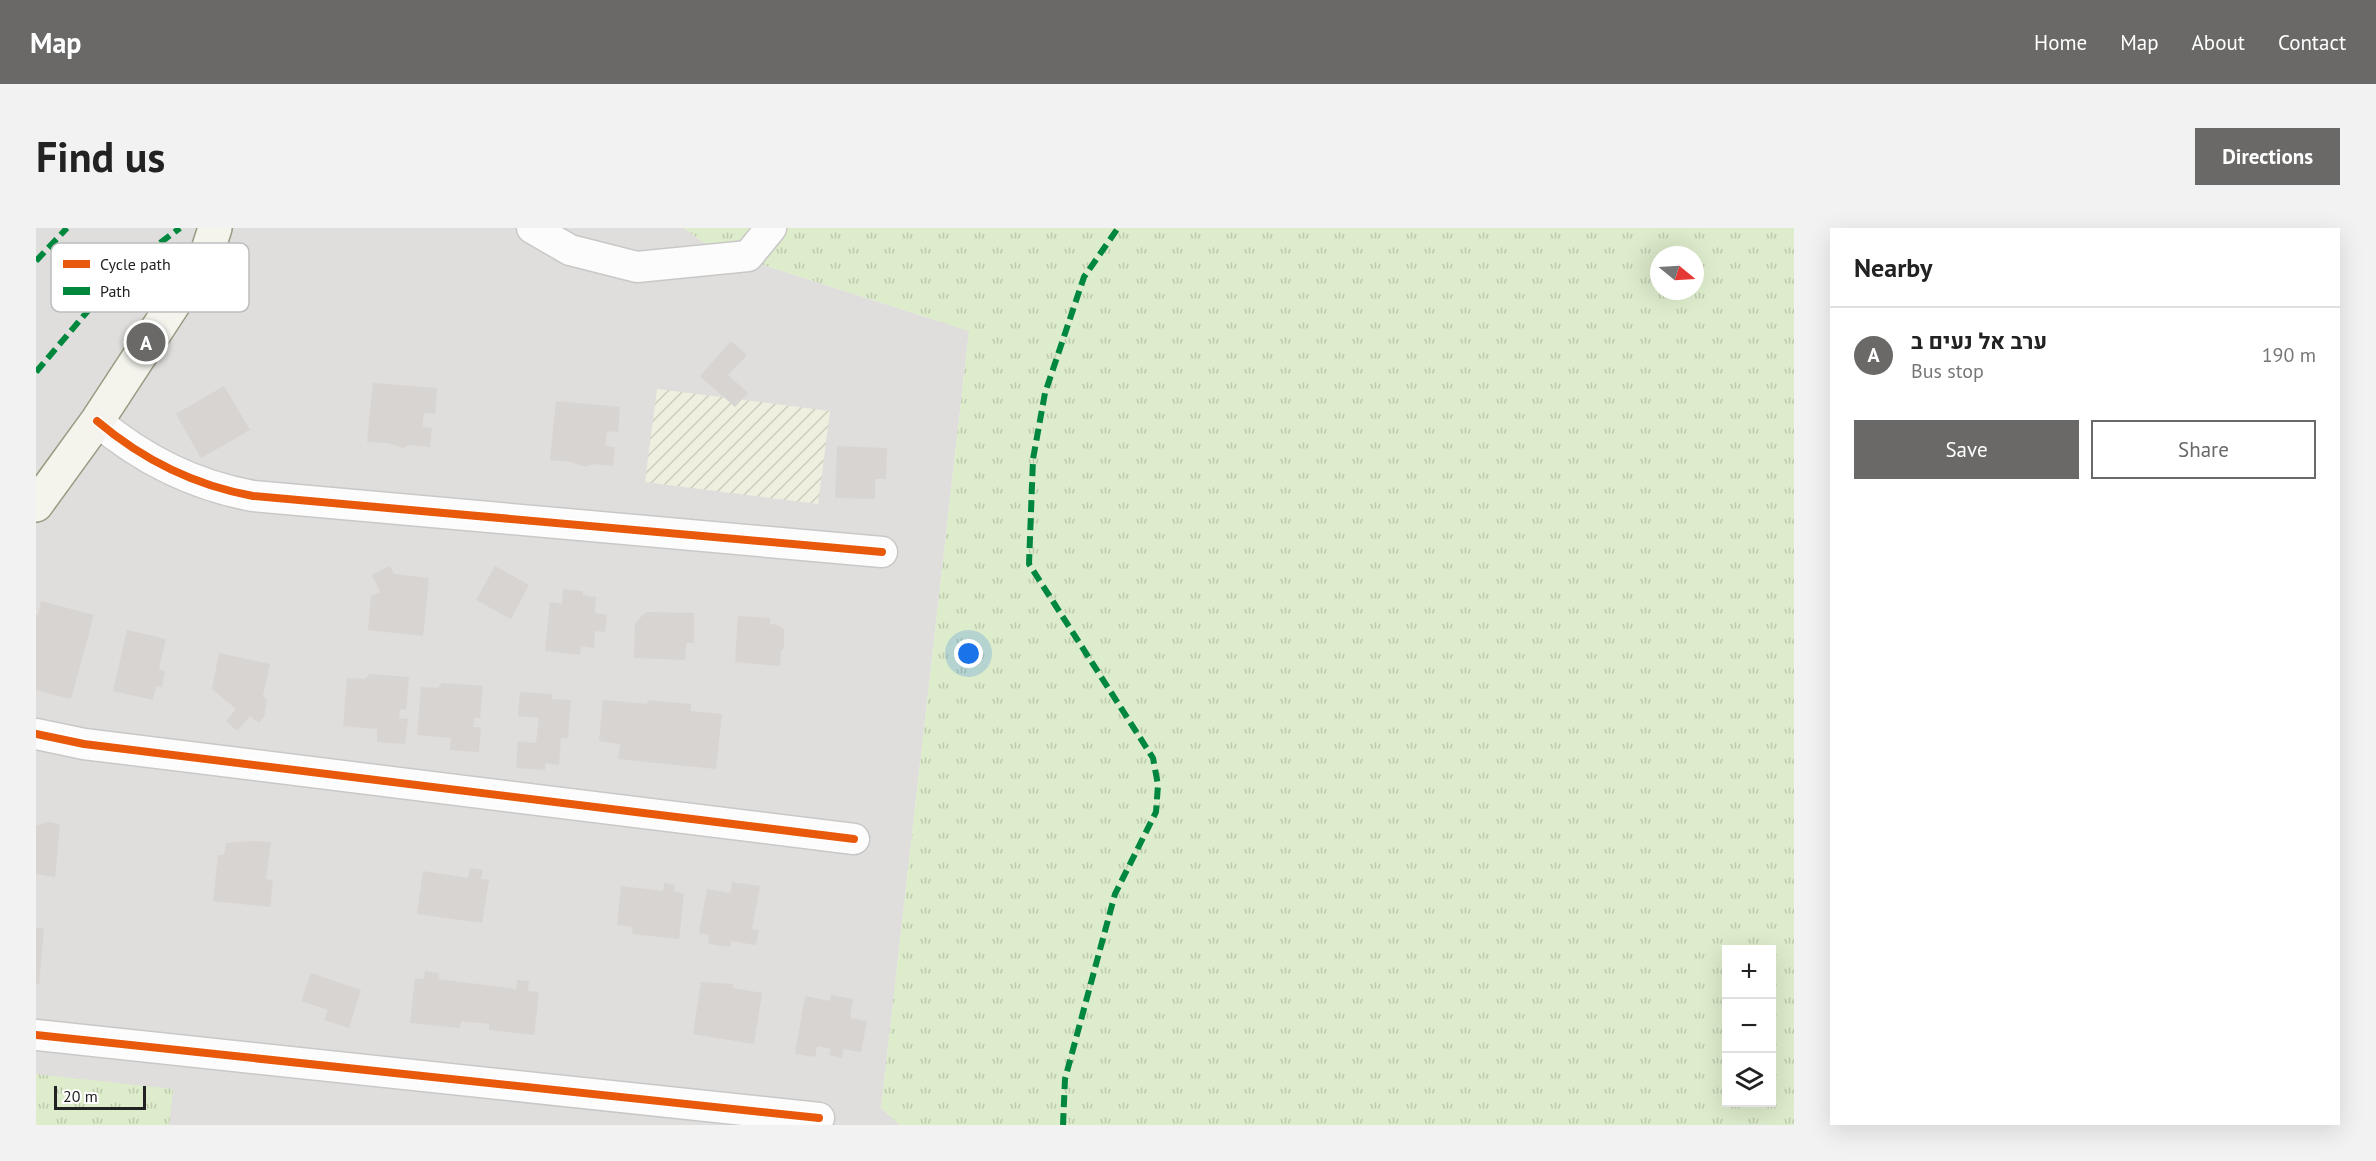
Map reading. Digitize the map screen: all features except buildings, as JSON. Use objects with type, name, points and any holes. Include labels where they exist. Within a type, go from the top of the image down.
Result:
[{"type":"street","points":[[211,241],[239,228]]},
{"type":"street","points":[[532,228],[570,250],[637,267],[748,256],[771,228]]},
{"type":"street","points":[[36,505],[97,421],[166,312]]},
{"type":"street","points":[[97,421],[134,450],[171,471],[211,486],[253,496],[882,552]]},
{"type":"street","points":[[36,734],[84,744],[854,839]]},
{"type":"street","points":[[36,1035],[819,1118]]},
{"type":"shaded area","points":[[36,228],[684,228],[711,248],[969,331],[881,1108],[900,1125],[36,1125]]},
{"type":"green space","points":[[684,228],[1794,228],[1794,1125],[900,1125],[881,1108],[969,331],[711,248]]},
{"type":"green space","points":[[657,389],[830,411],[818,504],[645,482]]},
{"type":"green space","points":[[36,1074],[173,1089],[169,1125],[36,1125]]},
{"type":"marked path","points":[[53,243],[67,228]]},
{"type":"marked path","points":[[160,243],[180,228]]},
{"type":"marked path","points":[[1063,1125],[1065,1079],[1115,894],[1156,812],[1158,785],[1153,758],[1029,564],[1033,459],[1045,393],[1084,277],[1118,228]]},
{"type":"marked path","points":[[36,261],[51,245]]},
{"type":"marked path","points":[[36,372],[87,312]]},
{"type":"cycle path","points":[[97,421],[132,448],[170,469],[210,485],[253,496],[882,552]]},
{"type":"cycle path","points":[[36,734],[84,744],[854,839]]},
{"type":"cycle path","points":[[36,1035],[819,1118]]},
{"type":"place","name":"ערב אל נעים ב","points":[[146,342]]}]
